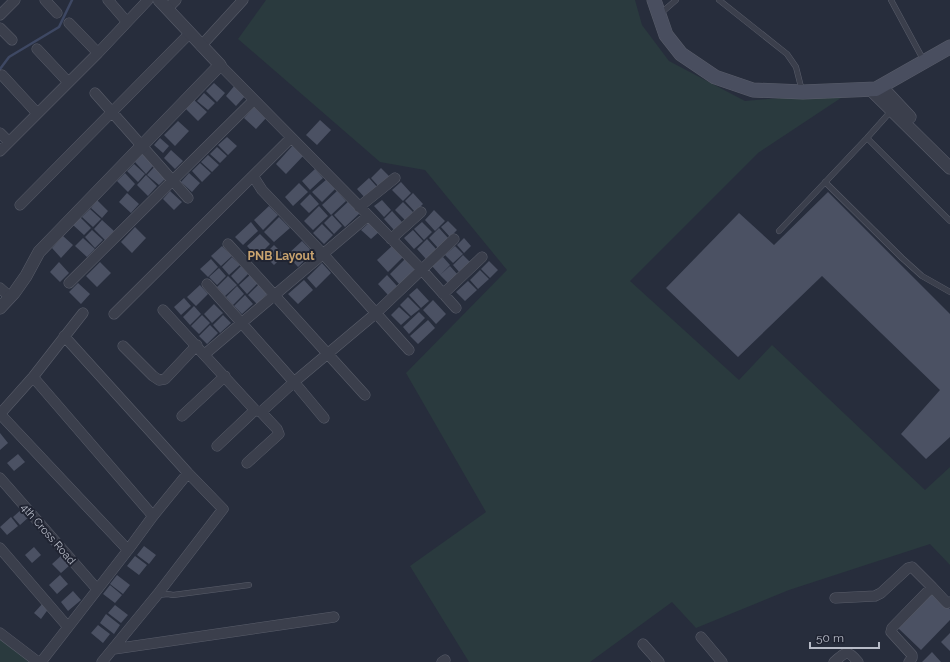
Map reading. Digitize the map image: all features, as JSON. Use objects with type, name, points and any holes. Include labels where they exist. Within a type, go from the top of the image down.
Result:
[{"type":"main road","points":[[654,0],[658,16],[666,35],[681,54],[715,76],[754,90],[803,92],[875,87],[950,47]]},
{"type":"street","points":[[0,15],[15,0]]},
{"type":"street","points":[[45,0],[58,13]]},
{"type":"street","points":[[108,0],[128,22]]},
{"type":"street","points":[[0,151],[98,53],[148,0]]},
{"type":"street","points":[[176,0],[163,4],[201,46],[422,270],[456,308]]},
{"type":"street","points":[[201,46],[243,0]]},
{"type":"street","points":[[69,23],[98,53]]},
{"type":"street","points":[[0,28],[12,40]]},
{"type":"street","points":[[20,205],[190,33]]},
{"type":"street","points":[[37,49],[68,82]]},
{"type":"street","points":[[0,308],[26,276],[39,252],[220,65]]},
{"type":"street","points":[[2,75],[37,113]]},
{"type":"street","points":[[875,87],[891,110],[950,168]]},
{"type":"street","points":[[875,87],[950,158]]},
{"type":"street","points":[[96,93],[188,198]]},
{"type":"street","points":[[70,284],[254,100]]},
{"type":"street","points":[[0,133],[9,142]]},
{"type":"street","points":[[114,314],[291,138]]},
{"type":"street","points":[[252,176],[262,190],[408,350]]},
{"type":"street","points":[[359,207],[395,178]]},
{"type":"street","points":[[391,239],[421,212]]},
{"type":"street","points":[[205,354],[368,216]]},
{"type":"street","points":[[217,446],[375,314],[454,240]]},
{"type":"street","points":[[228,244],[365,395]]},
{"type":"street","points":[[444,294],[482,257]]},
{"type":"street","points":[[207,284],[324,418]]},
{"type":"street","points":[[0,288],[10,297]]},
{"type":"street","points":[[163,310],[258,411],[277,429],[279,434],[247,463]]},
{"type":"street","points":[[83,313],[33,376],[0,414],[128,550]]},
{"type":"street","points":[[64,336],[188,473],[223,509],[157,595],[102,662]]},
{"type":"street","points":[[123,346],[153,376],[159,380],[165,378],[197,345]]},
{"type":"street","points":[[33,376],[153,516]]},
{"type":"street","points":[[182,416],[225,376]]},
{"type":"street","points":[[41,662],[153,516],[188,473]]},
{"type":"street","name":"4th Cross Road","points":[[0,478],[97,589]]},
{"type":"street","points":[[0,548],[68,627]]},
{"type":"street","points":[[835,598],[875,596],[881,593],[908,568],[912,568],[946,602],[950,602]]},
{"type":"street","points":[[909,662],[912,655],[891,630],[932,587]]},
{"type":"street","points":[[114,648],[334,617]]},
{"type":"street","points":[[0,633],[38,662]]},
{"type":"street","points":[[701,637],[722,662]]},
{"type":"street","points":[[643,644],[658,662]]},
{"type":"street","points":[[834,662],[845,653],[852,654],[858,662]]},
{"type":"lane","points":[[658,16],[676,0]]},
{"type":"lane","points":[[718,0],[786,54],[796,67],[803,92]]},
{"type":"lane","points":[[891,0],[925,61]]},
{"type":"lane","points":[[779,231],[867,138],[891,110]]},
{"type":"lane","points":[[867,138],[950,221]]},
{"type":"lane","points":[[825,182],[922,276],[950,292]]},
{"type":"lane","points":[[157,595],[173,595],[249,585]]},
{"type":"shaded area","points":[[266,0],[635,0],[642,25],[669,61],[745,101],[850,92],[758,153],[630,281],[739,380],[772,345],[925,490],[950,467],[950,565],[930,544],[789,590],[696,628],[672,602],[590,662],[469,662],[410,566],[486,512],[406,373],[507,270],[425,170],[380,162],[238,39]]},
{"type":"shaded area","points":[[0,639],[31,662],[0,662]]},
{"type":"building","points":[[214,83],[225,93],[217,102],[206,91]]},
{"type":"building","points":[[235,85],[246,95],[236,106],[226,96]]},
{"type":"building","points":[[204,93],[215,103],[208,110],[197,101]]},
{"type":"building","points":[[194,100],[207,112],[198,121],[186,109]]},
{"type":"building","points":[[255,106],[267,117],[256,129],[244,118]]},
{"type":"building","points":[[320,120],[331,130],[317,145],[306,135]]},
{"type":"building","points":[[178,121],[189,131],[175,146],[164,135]]},
{"type":"building","points":[[227,137],[237,146],[228,155],[218,145]]},
{"type":"building","points":[[160,138],[169,146],[163,153],[154,145]]},
{"type":"building","points":[[294,144],[305,154],[286,174],[276,164]]},
{"type":"building","points":[[217,147],[227,156],[220,163],[210,154]]},
{"type":"building","points":[[171,150],[183,161],[175,169],[164,158]]},
{"type":"building","points":[[142,154],[154,165],[146,174],[135,162]]},
{"type":"building","points":[[208,155],[219,165],[212,172],[201,162]]},
{"type":"building","points":[[200,163],[211,173],[202,182],[192,171]]},
{"type":"building","points":[[134,164],[145,174],[138,182],[127,171]]},
{"type":"building","points":[[155,166],[167,177],[159,185],[147,175]]},
{"type":"building","points":[[381,168],[390,177],[379,187],[371,178]]},
{"type":"building","points":[[315,169],[323,178],[310,190],[302,181]]},
{"type":"building","points":[[125,173],[135,184],[128,192],[117,181]]},
{"type":"building","points":[[189,173],[200,183],[192,192],[181,182]]},
{"type":"building","points":[[146,175],[157,186],[148,196],[137,185]]},
{"type":"building","points":[[369,178],[378,188],[366,199],[357,189]]},
{"type":"building","points":[[327,179],[336,188],[322,202],[312,192]]},
{"type":"building","points":[[401,182],[411,193],[403,201],[392,190]]},
{"type":"building","points":[[299,183],[308,192],[293,206],[285,197]]},
{"type":"building","points":[[170,191],[182,202],[174,210],[163,199]]},
{"type":"building","points":[[337,191],[346,201],[331,215],[322,205]]},
{"type":"building","points":[[828,192],[950,314],[950,437],[926,459],[901,434],[940,390],[822,276],[738,357],[666,288],[739,213],[774,245]]},
{"type":"building","points":[[127,193],[139,204],[131,213],[119,202]]},
{"type":"building","points":[[413,193],[423,204],[415,212],[405,201]]},
{"type":"building","points":[[310,194],[319,204],[309,213],[300,204]]},
{"type":"building","points":[[97,200],[108,211],[102,218],[91,208]]},
{"type":"building","points":[[350,200],[361,212],[345,227],[334,215]]},
{"type":"building","points":[[382,200],[391,210],[384,217],[374,206]]},
{"type":"building","points":[[403,202],[413,212],[405,220],[395,210]]},
{"type":"building","points":[[269,206],[278,215],[263,230],[254,220]]},
{"type":"building","points":[[319,206],[328,216],[313,230],[304,221]]},
{"type":"building","points":[[90,209],[101,219],[93,227],[82,217]]},
{"type":"building","points":[[434,210],[445,221],[435,231],[425,220]]},
{"type":"building","points":[[392,211],[402,222],[394,230],[384,219]]},
{"type":"building","points":[[332,215],[342,226],[334,234],[324,223]]},
{"type":"building","points":[[80,217],[91,228],[84,235],[73,225]]},
{"type":"building","points":[[279,217],[290,228],[274,242],[264,232]]},
{"type":"building","points":[[102,220],[114,231],[105,240],[94,229]]},
{"type":"building","points":[[371,221],[380,231],[371,239],[361,230]]},
{"type":"building","points":[[448,221],[457,230],[450,237],[441,227]]},
{"type":"building","points":[[251,222],[258,231],[243,245],[235,237]]},
{"type":"building","points":[[422,222],[432,232],[424,240],[414,229]]},
{"type":"building","points":[[322,224],[333,235],[324,244],[313,233]]},
{"type":"building","points":[[135,227],[146,238],[132,253],[121,242]]},
{"type":"building","points":[[439,228],[448,238],[438,248],[429,238]]},
{"type":"building","points":[[92,230],[103,240],[95,248],[85,237]]},
{"type":"building","points":[[413,230],[423,241],[414,249],[404,238]]},
{"type":"building","points":[[260,234],[270,244],[257,257],[247,246]]},
{"type":"building","points":[[63,236],[73,245],[61,258],[52,248]]},
{"type":"building","points":[[83,238],[95,249],[87,257],[75,246]]},
{"type":"building","points":[[464,238],[471,246],[464,253],[457,245]]},
{"type":"building","points":[[427,239],[436,249],[426,259],[417,249]]},
{"type":"building","points":[[302,241],[313,252],[298,267],[287,255]]},
{"type":"building","points":[[274,245],[284,255],[274,265],[264,255]]},
{"type":"building","points":[[222,246],[232,256],[221,266],[211,256]]},
{"type":"building","points":[[392,246],[403,257],[388,272],[377,260]]},
{"type":"building","points":[[455,246],[463,254],[453,263],[445,255]]},
{"type":"building","points":[[463,255],[471,263],[460,273],[453,265]]},
{"type":"building","points":[[232,257],[240,265],[229,275],[222,267]]},
{"type":"building","points":[[443,257],[450,265],[440,275],[432,266]]},
{"type":"building","points":[[211,259],[218,267],[208,277],[200,269]]},
{"type":"building","points":[[405,259],[415,270],[400,285],[390,274]]},
{"type":"building","points":[[489,261],[498,270],[490,278],[481,269]]},
{"type":"building","points":[[59,262],[69,273],[60,282],[50,272]]},
{"type":"building","points":[[100,262],[111,273],[97,287],[86,276]]},
{"type":"building","points":[[322,263],[331,273],[316,288],[307,278]]},
{"type":"building","points":[[241,266],[248,274],[238,284],[231,276]]},
{"type":"building","points":[[450,266],[458,275],[449,284],[440,275]]},
{"type":"building","points":[[219,268],[226,276],[217,285],[209,277]]},
{"type":"building","points":[[480,270],[489,279],[478,289],[470,280]]},
{"type":"building","points":[[250,275],[258,283],[247,294],[239,285]]},
{"type":"building","points":[[387,275],[397,286],[388,295],[378,284]]},
{"type":"building","points":[[228,276],[237,285],[225,296],[217,287]]},
{"type":"building","points":[[304,280],[313,290],[298,304],[288,294]]},
{"type":"building","points":[[468,281],[477,290],[465,301],[456,292]]},
{"type":"building","points":[[78,283],[90,294],[81,304],[69,292]]},
{"type":"building","points":[[259,284],[268,293],[257,304],[248,295]]},
{"type":"building","points":[[200,285],[208,294],[196,306],[187,297]]},
{"type":"building","points":[[237,286],[244,294],[233,305],[226,297]]},
{"type":"building","points":[[417,288],[429,301],[421,308],[409,295]]},
{"type":"building","points":[[245,295],[253,304],[242,314],[234,306]]},
{"type":"building","points":[[408,297],[420,309],[411,316],[400,305]]},
{"type":"building","points":[[184,298],[191,306],[181,315],[174,307]]},
{"type":"building","points":[[433,300],[446,314],[436,324],[423,310]]},
{"type":"building","points":[[214,304],[223,313],[212,323],[204,314]]},
{"type":"building","points":[[194,306],[201,314],[190,325],[183,317]]},
{"type":"building","points":[[399,307],[410,317],[401,325],[391,315]]},
{"type":"building","points":[[419,312],[425,318],[409,334],[403,327]]},
{"type":"building","points":[[202,315],[210,323],[199,334],[191,326]]},
{"type":"building","points":[[223,315],[231,323],[220,333],[213,325]]},
{"type":"building","points":[[428,320],[435,328],[418,344],[410,336]]},
{"type":"building","points":[[210,325],[218,333],[207,344],[199,336]]},
{"type":"building","points":[[0,433],[8,443],[0,450]]},
{"type":"building","points":[[18,454],[25,462],[14,471],[7,463]]},
{"type":"building","points":[[23,508],[30,516],[20,525],[13,517]]},
{"type":"building","points":[[11,517],[18,526],[7,535],[0,527]]},
{"type":"building","points":[[144,546],[156,555],[149,564],[137,555]]},
{"type":"building","points":[[34,547],[41,555],[32,563],[25,555]]},
{"type":"building","points":[[62,555],[70,565],[61,573],[52,564]]},
{"type":"building","points":[[135,556],[147,565],[139,575],[127,566]]},
{"type":"building","points":[[60,575],[68,584],[57,594],[49,585]]},
{"type":"building","points":[[117,575],[130,585],[123,594],[110,584]]},
{"type":"building","points":[[110,585],[122,595],[115,603],[103,594]]},
{"type":"building","points":[[73,591],[81,600],[68,611],[61,602]]},
{"type":"building","points":[[933,592],[950,609],[950,620],[921,650],[898,628]]},
{"type":"building","points":[[43,603],[49,608],[41,619],[34,613]]},
{"type":"building","points":[[115,605],[128,615],[121,623],[108,613]]},
{"type":"building","points":[[106,614],[120,625],[114,634],[100,623]]},
{"type":"building","points":[[98,625],[110,634],[103,643],[91,633]]},
{"type":"building","points":[[950,633],[950,651],[941,642]]},
{"type":"building","points":[[932,652],[941,662],[922,662]]},
{"type":"waterway","points":[[0,69],[9,57],[59,27],[72,0]]},
{"type":"district","name":"PNB Layout","points":[[281,256]]}]
